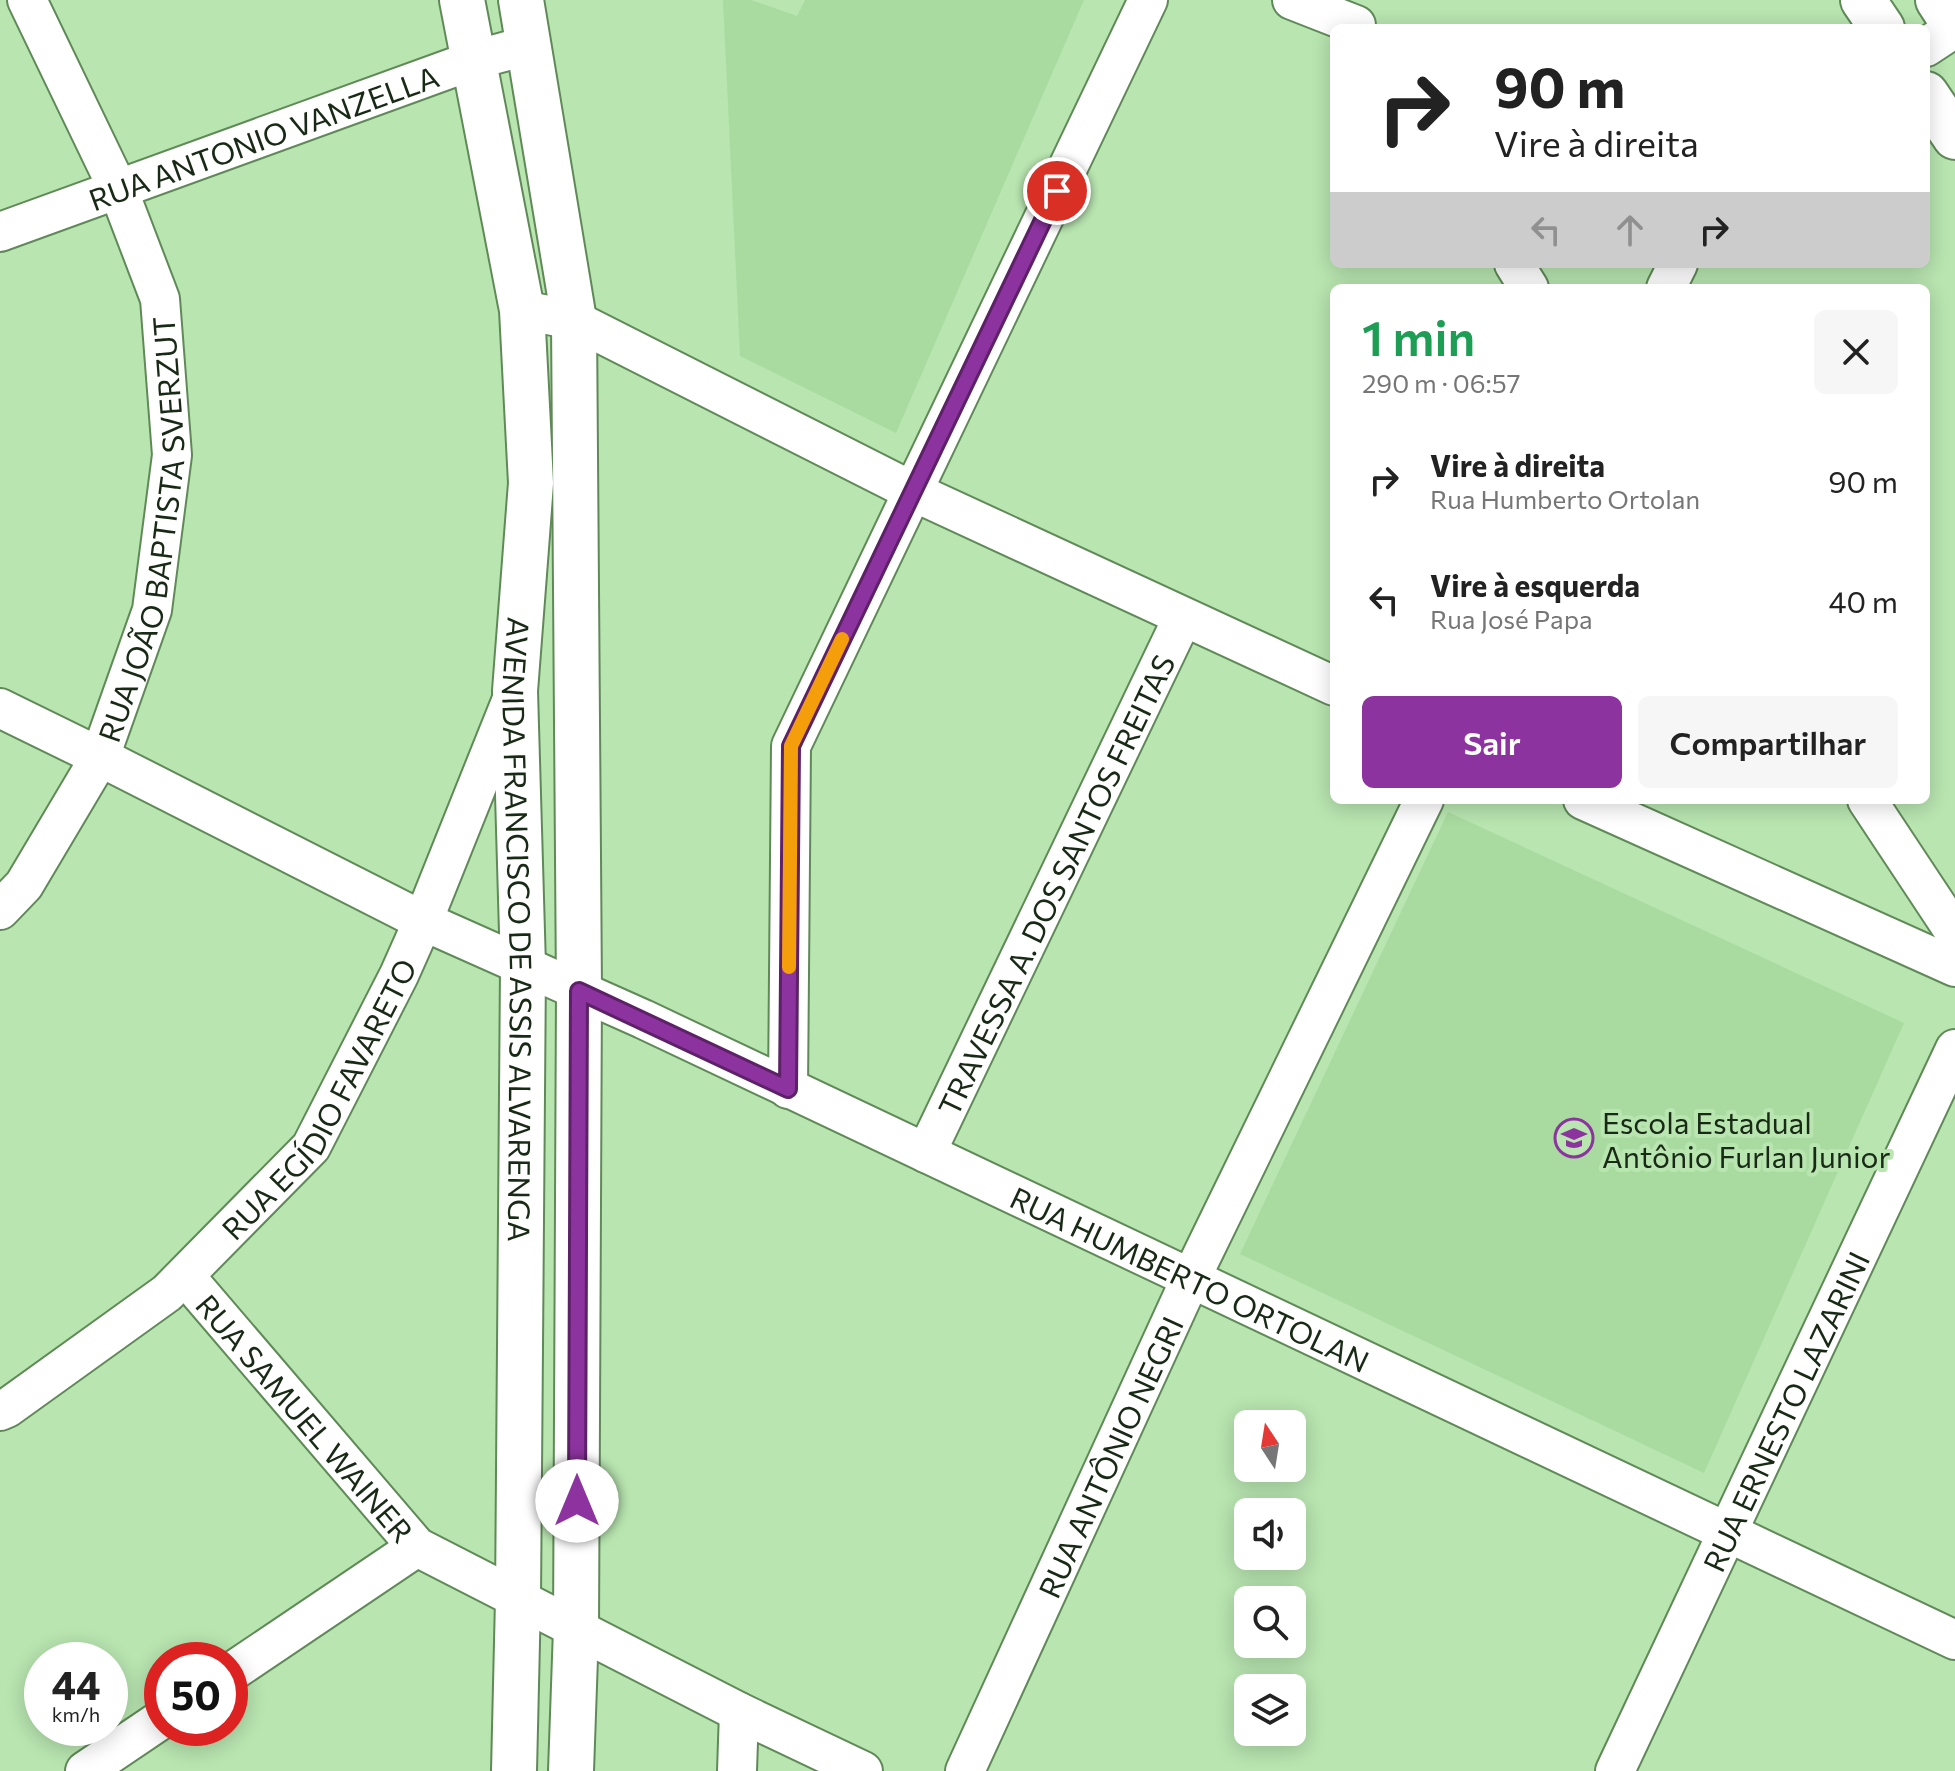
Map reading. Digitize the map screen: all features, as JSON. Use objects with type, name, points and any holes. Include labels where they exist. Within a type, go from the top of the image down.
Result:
[{"type":"main road","name":"AVENIDA FRANCISCO DE ASSIS ALVARENGA","points":[[462,0],[522,310],[531,483],[515,691],[523,967],[514,1771]]},
{"type":"main road","name":"AVENIDA FRANCISCO DE ASSIS ALVARENGA","points":[[521,0],[574,320],[579,991],[576,1629],[571,1771]]},
{"type":"main road","points":[[1863,0],[1879,24]]},
{"type":"main road","points":[[1938,0],[1955,27]]},
{"type":"main road","points":[[1930,100],[1955,137]]},
{"type":"street","name":"RUA JOÃO BAPTISTA SVERZUT","points":[[0,910],[24,885],[100,757],[152,610],[172,455],[160,299],[118,189],[27,0]]},
{"type":"street","points":[[788,1089],[791,746],[1148,0]]},
{"type":"street","points":[[1292,0],[1351,18]]},
{"type":"street","points":[[1930,44],[1955,27]]},
{"type":"street","name":"RUA ANTONIO VANZELLA","points":[[0,232],[474,60],[529,45]]},
{"type":"street","points":[[522,310],[574,320],[914,492],[1330,684]]},
{"type":"street","name":"TRAVESSA A. DOS SANTOS FREITAS","points":[[926,1153],[1183,617]]},
{"type":"street","name":"RUA EGÍDIO FAVARETO","points":[[0,1411],[167,1293],[311,1147],[399,975],[515,691]]},
{"type":"street","name":"RUA HUMBERTO ORTOLAN","points":[[0,708],[423,921],[926,1153],[1955,1640]]},
{"type":"street","name":"RUA ANTÔNIO NEGRI","points":[[965,1771],[1191,1278],[1422,804]]},
{"type":"street","points":[[1592,804],[1955,967]]},
{"type":"street","points":[[1870,804],[1955,933]]},
{"type":"street","name":"RUA ERNESTO LAZARINI","points":[[1615,1771],[1955,1049]]},
{"type":"street","name":"RUA SAMUEL WAINER","points":[[185,1276],[417,1547],[739,1712],[863,1771]]},
{"type":"street","points":[[248,1661],[417,1547]]},
{"type":"street","points":[[737,1771],[739,1712]]},
{"type":"street","points":[[85,1771],[144,1731]]},
{"type":"shaded area","points":[[723,0],[751,0],[797,16],[805,0],[1084,0],[896,433],[740,356]]},
{"type":"shaded area","name":"Escola Estadual Antônio Furlan Junior","points":[[1448,812],[1904,1023],[1704,1473],[1240,1254]]},
{"type":"slow traffic","points":[[789,967],[791,746],[842,639]]},
{"type":"place","name":"Escola Estadual Antônio Furlan Junior","points":[[1574,1138]]},
{"type":"route","points":[[577,1501],[579,991],[788,1089],[791,746],[1057,191]]}]
